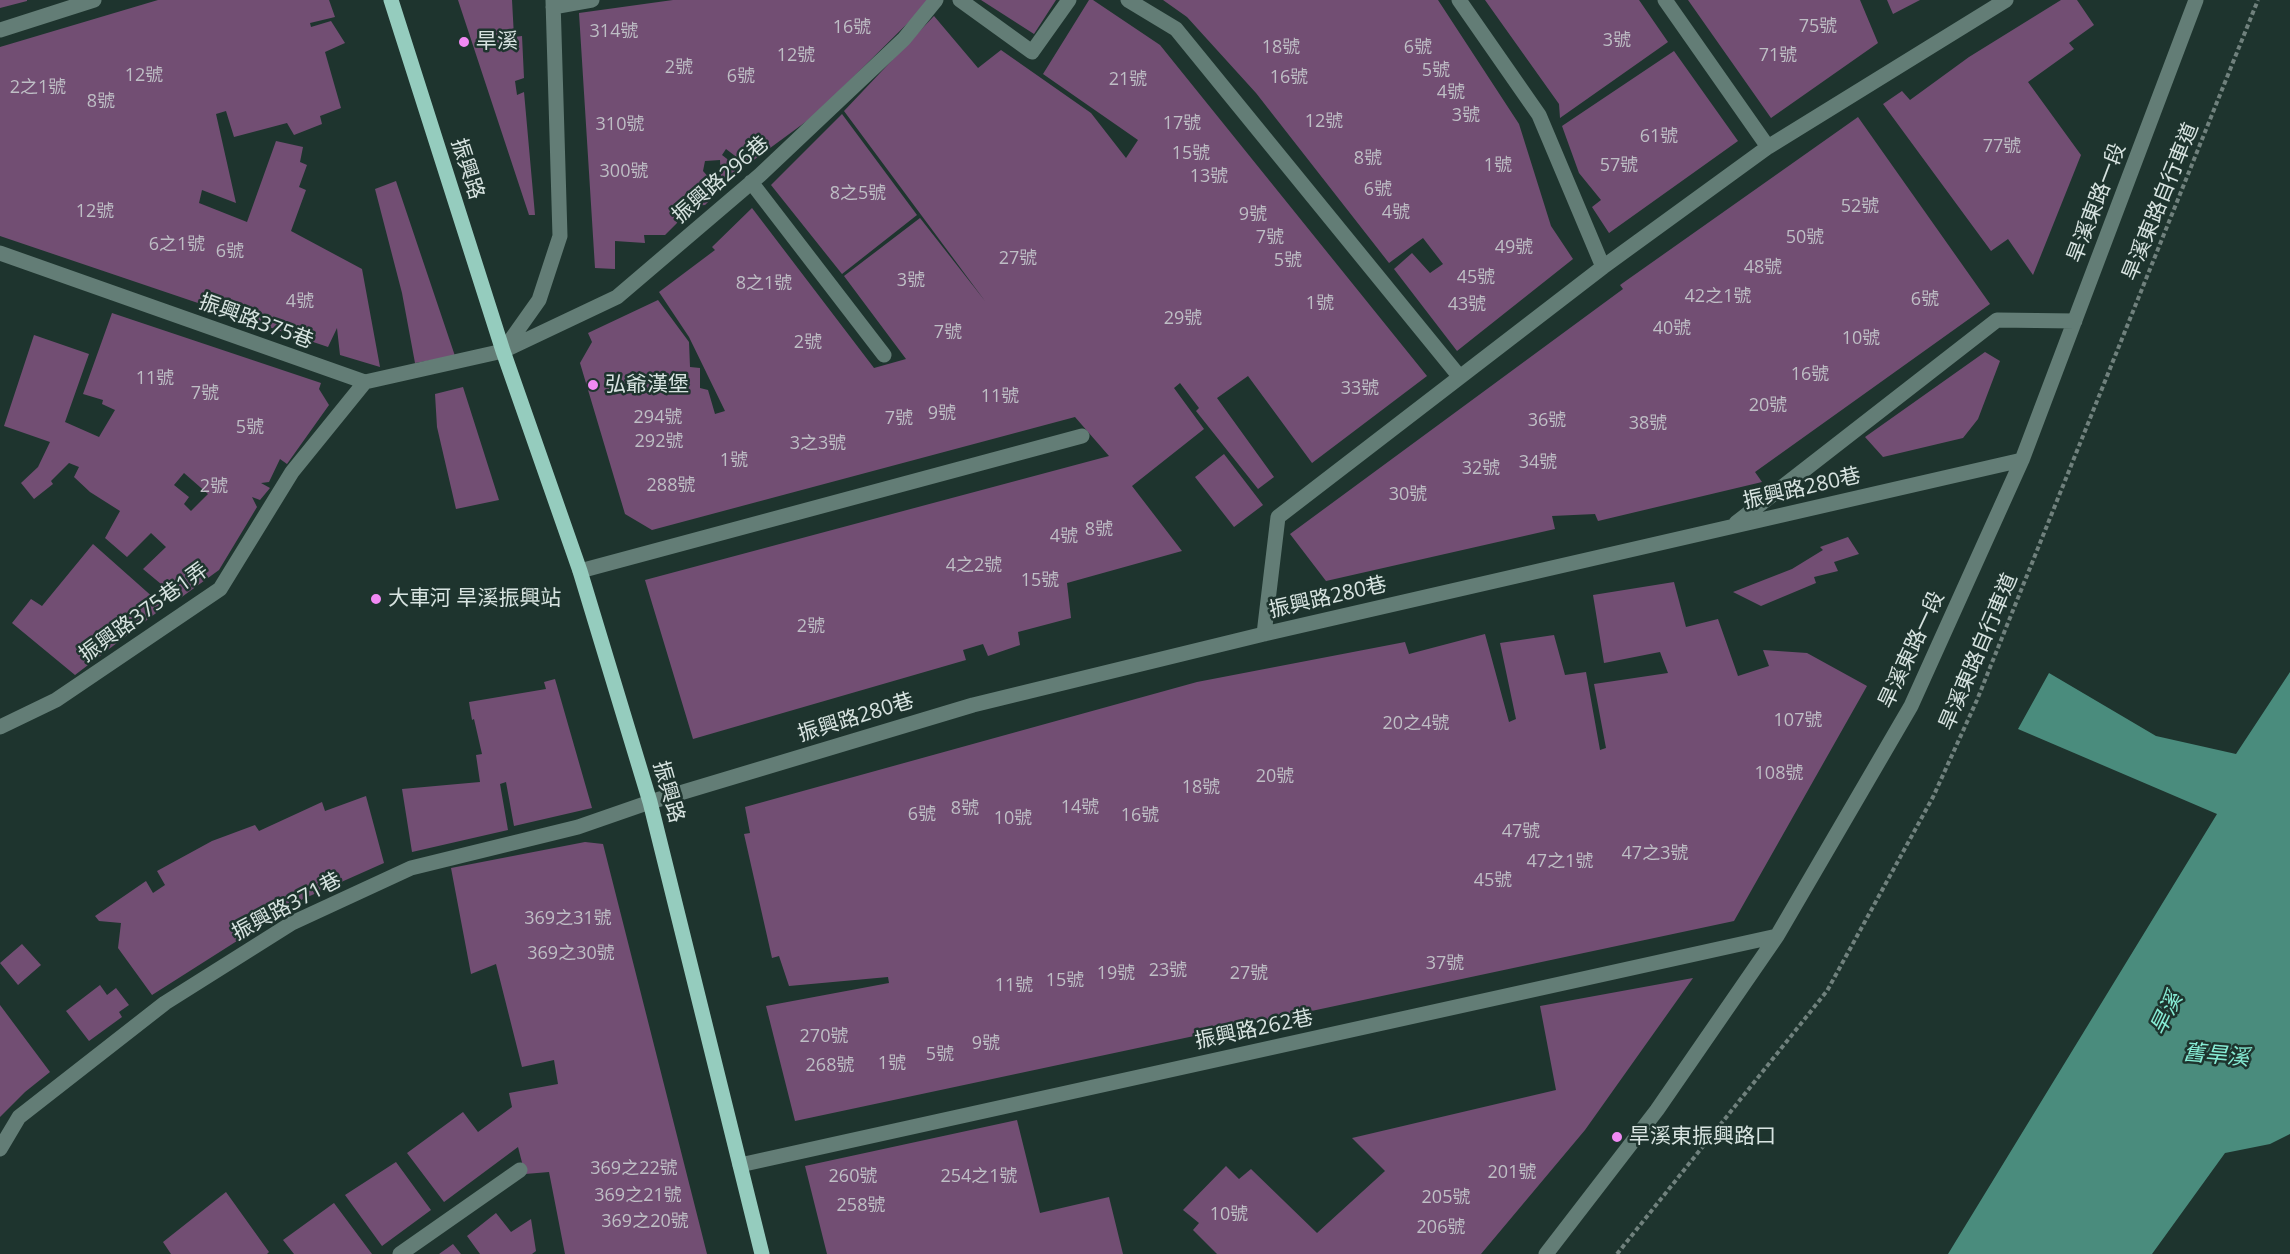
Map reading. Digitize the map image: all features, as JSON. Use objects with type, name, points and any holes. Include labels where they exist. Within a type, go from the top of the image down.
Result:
[{"type":"main road","name":"振興路","points":[[391,0],[503,351],[580,571],[650,801],[762,1254]]},
{"type":"street","points":[[0,30],[94,0]]},
{"type":"street","points":[[365,382],[503,351],[539,300],[560,236],[553,3],[592,0]]},
{"type":"street","name":"振興路296巷","points":[[503,351],[617,297],[751,183],[904,39],[936,0]]},
{"type":"street","points":[[960,0],[1032,52],[1069,0]]},
{"type":"street","points":[[1128,0],[1176,29],[1459,376]]},
{"type":"street","points":[[1459,0],[1539,115],[1603,267]]},
{"type":"street","points":[[1665,0],[1768,147]]},
{"type":"street","points":[[1264,634],[1278,517],[1603,267],[1768,147],[2006,0]]},
{"type":"street","name":"旱溪東路一段","points":[[1546,1254],[1657,1110],[1777,936],[1911,706],[2022,460],[2196,0]]},
{"type":"street","points":[[751,183],[884,355]]},
{"type":"street","name":"振興路375巷","points":[[0,253],[365,382]]},
{"type":"street","points":[[1731,527],[1997,320],[2075,321]]},
{"type":"street","name":"振興路375巷1弄","points":[[0,727],[56,700],[220,589],[292,472],[365,382]]},
{"type":"street","points":[[580,571],[1082,436]]},
{"type":"street","name":"振興路280巷","points":[[650,801],[973,705],[1264,634],[2022,460]]},
{"type":"street","name":"振興路371巷","points":[[0,1149],[19,1117],[156,1010],[292,923],[411,868],[578,827],[650,801]]},
{"type":"street","name":"振興路262巷","points":[[740,1166],[1777,936]]},
{"type":"street","points":[[400,1254],[520,1170]]},
{"type":"path","name":"旱溪東路自行車道","points":[[1617,1254],[1827,991],[1933,797],[1977,700],[2258,0]]},
{"type":"water","name":"舊旱溪","points":[[2290,672],[2290,1134],[2270,1144],[2225,1153],[2152,1254],[1948,1254],[2217,814],[2018,729],[2049,673],[2156,736],[2236,754]]},
{"type":"building","points":[[0,0],[27,0],[27,1],[0,8]]},
{"type":"building","points":[[158,0],[329,0],[335,17],[310,23],[311,27],[331,21],[345,43],[325,52],[341,108],[320,116],[322,124],[294,135],[287,123],[234,137],[226,111],[216,114],[236,203],[202,190],[199,203],[247,222],[276,141],[303,147],[300,162],[307,165],[299,187],[306,190],[291,231],[362,269],[380,367],[340,355],[337,328],[328,347],[0,236],[0,47]]},
{"type":"building","points":[[458,0],[512,0],[514,37],[522,36],[524,78],[515,81],[517,95],[524,92],[535,215],[529,215]]},
{"type":"building","points":[[673,0],[927,0],[928,3],[815,115],[747,165],[726,149],[722,155],[740,169],[729,179],[721,177],[720,160],[705,161],[703,171],[720,190],[705,205],[680,207],[677,223],[665,235],[644,235],[645,243],[615,241],[615,269],[595,268],[579,13]]},
{"type":"building","points":[[981,0],[1056,0],[1034,34]]},
{"type":"building","points":[[1089,0],[1093,0],[1160,45],[1427,376],[1312,463],[1248,376],[1217,398],[1274,477],[1258,489],[1196,411],[1199,408],[1180,383],[1174,388],[1204,429],[1132,486],[1182,551],[1067,583],[1071,618],[1018,632],[1020,645],[988,656],[983,644],[963,650],[966,660],[693,739],[645,580],[1109,456],[1075,417],[652,530],[625,514],[580,363],[592,342],[588,333],[658,300],[689,342],[690,367],[700,368],[700,388],[708,390],[715,414],[725,411],[689,337],[659,292],[715,250],[712,247],[752,208],[874,368],[906,359],[844,276],[920,218],[985,301],[844,111],[934,16],[978,68],[1001,50],[1091,113],[1126,158],[1138,140],[1043,74]]},
{"type":"building","points":[[1163,0],[1438,0],[1519,124],[1551,226],[1573,259],[1457,351],[1394,269],[1412,253],[1430,273],[1443,264],[1423,238],[1389,263],[1256,93],[1187,17]]},
{"type":"building","points":[[1485,0],[1639,0],[1668,42],[1560,118],[1559,104]]},
{"type":"building","points":[[1688,0],[1860,0],[1878,43],[1771,118]]},
{"type":"building","points":[[1887,0],[1920,0],[1893,14]]},
{"type":"building","points":[[2061,0],[2077,0],[2094,25],[2069,43],[2074,49],[2028,82],[2081,155],[2033,275],[2008,239],[1991,251],[1883,104],[1902,91],[1910,100],[1969,57]]},
{"type":"building","points":[[1674,51],[1738,141],[1609,233],[1592,207],[1601,200],[1579,173],[1562,126]]},
{"type":"building","points":[[842,114],[917,215],[842,274],[771,185]]},
{"type":"building","points":[[1858,117],[1990,304],[1755,472],[1762,482],[1598,521],[1595,514],[1552,516],[1555,529],[1326,581],[1290,534],[1623,289],[1620,285]]},
{"type":"building","points":[[396,181],[455,356],[415,363],[402,293],[375,189]]},
{"type":"building","points":[[112,313],[321,383],[319,389],[329,405],[287,464],[280,459],[269,482],[261,483],[270,488],[260,500],[252,497],[257,507],[219,570],[179,599],[143,569],[166,547],[151,533],[127,557],[105,538],[120,511],[90,492],[74,477],[79,467],[69,463],[51,481],[53,484],[34,499],[21,483],[38,467],[50,442],[4,426],[34,335],[89,354],[65,422],[99,437],[115,410],[102,404],[103,400],[83,394]],"holes":[[[184,473],[208,494],[191,511],[184,504],[189,497],[174,485]]]},
{"type":"building","points":[[1985,352],[2000,361],[1978,419],[1963,438],[1883,457],[1865,437]]},
{"type":"building","points":[[463,387],[499,500],[456,509],[437,427],[435,394]]},
{"type":"building","points":[[1224,454],[1263,505],[1234,527],[1195,477]]},
{"type":"building","points":[[1848,537],[1859,554],[1834,562],[1838,571],[1814,577],[1816,583],[1761,606],[1733,592],[1792,569],[1823,550],[1820,547]]},
{"type":"building","points":[[93,544],[164,607],[75,675],[12,623],[31,599],[42,606]]},
{"type":"building","points":[[1674,582],[1686,627],[1718,619],[1738,676],[1769,666],[1763,650],[1807,653],[1867,686],[1734,921],[795,1121],[766,1006],[889,983],[888,977],[789,986],[779,956],[772,958],[744,834],[750,833],[745,807],[1197,682],[1405,642],[1409,654],[1485,634],[1509,722],[1516,719],[1500,643],[1554,635],[1565,675],[1586,672],[1600,750],[1606,748],[1594,684],[1668,673],[1660,652],[1604,663],[1593,595]]},
{"type":"building","points":[[555,679],[592,808],[514,826],[506,782],[500,784],[508,830],[412,852],[402,789],[480,782],[476,755],[482,754],[469,702],[546,689],[544,682]]},
{"type":"building","points":[[366,796],[384,863],[303,899],[152,995],[118,948],[121,923],[99,921],[95,916],[146,881],[153,893],[165,885],[157,871],[212,841],[255,825],[259,831],[322,802],[325,811]]},
{"type":"building","points":[[585,842],[603,844],[707,1254],[565,1254],[549,1172],[525,1174],[518,1147],[444,1202],[407,1153],[463,1112],[478,1132],[512,1107],[509,1093],[558,1084],[554,1060],[522,1067],[496,964],[471,974],[451,868]]},
{"type":"building","points":[[22,944],[41,965],[18,985],[0,963]]},
{"type":"building","points":[[1693,978],[1585,1130],[1481,1254],[1217,1254],[1193,1230],[1199,1223],[1183,1210],[1226,1166],[1239,1179],[1251,1169],[1317,1233],[1385,1171],[1352,1138],[1556,1090],[1540,1006]]},
{"type":"building","points":[[100,985],[107,995],[116,988],[129,1005],[119,1012],[122,1017],[89,1041],[66,1011]]},
{"type":"building","points":[[0,1005],[50,1072],[25,1092],[0,1117]]},
{"type":"building","points":[[1017,1120],[1040,1213],[1109,1197],[1123,1254],[827,1254],[805,1166]]},
{"type":"building","points":[[396,1162],[431,1210],[382,1246],[345,1195]]},
{"type":"building","points":[[226,1192],[269,1252],[267,1254],[171,1254],[163,1242]]},
{"type":"building","points":[[334,1203],[372,1254],[294,1254],[283,1240]]},
{"type":"building","points":[[496,1213],[511,1232],[531,1219],[536,1251],[532,1254],[480,1254],[467,1236]]},
{"type":"building","points":[[453,1244],[461,1254],[439,1254]]},
{"type":"place","name":"旱溪","points":[[464,42]]},
{"type":"place","name":"弘爺漢堡","points":[[593,385]]},
{"type":"place","name":"大車河 旱溪振興站","points":[[376,599]]},
{"type":"place","name":"旱溪東振興路口","points":[[1617,1137]]}]
